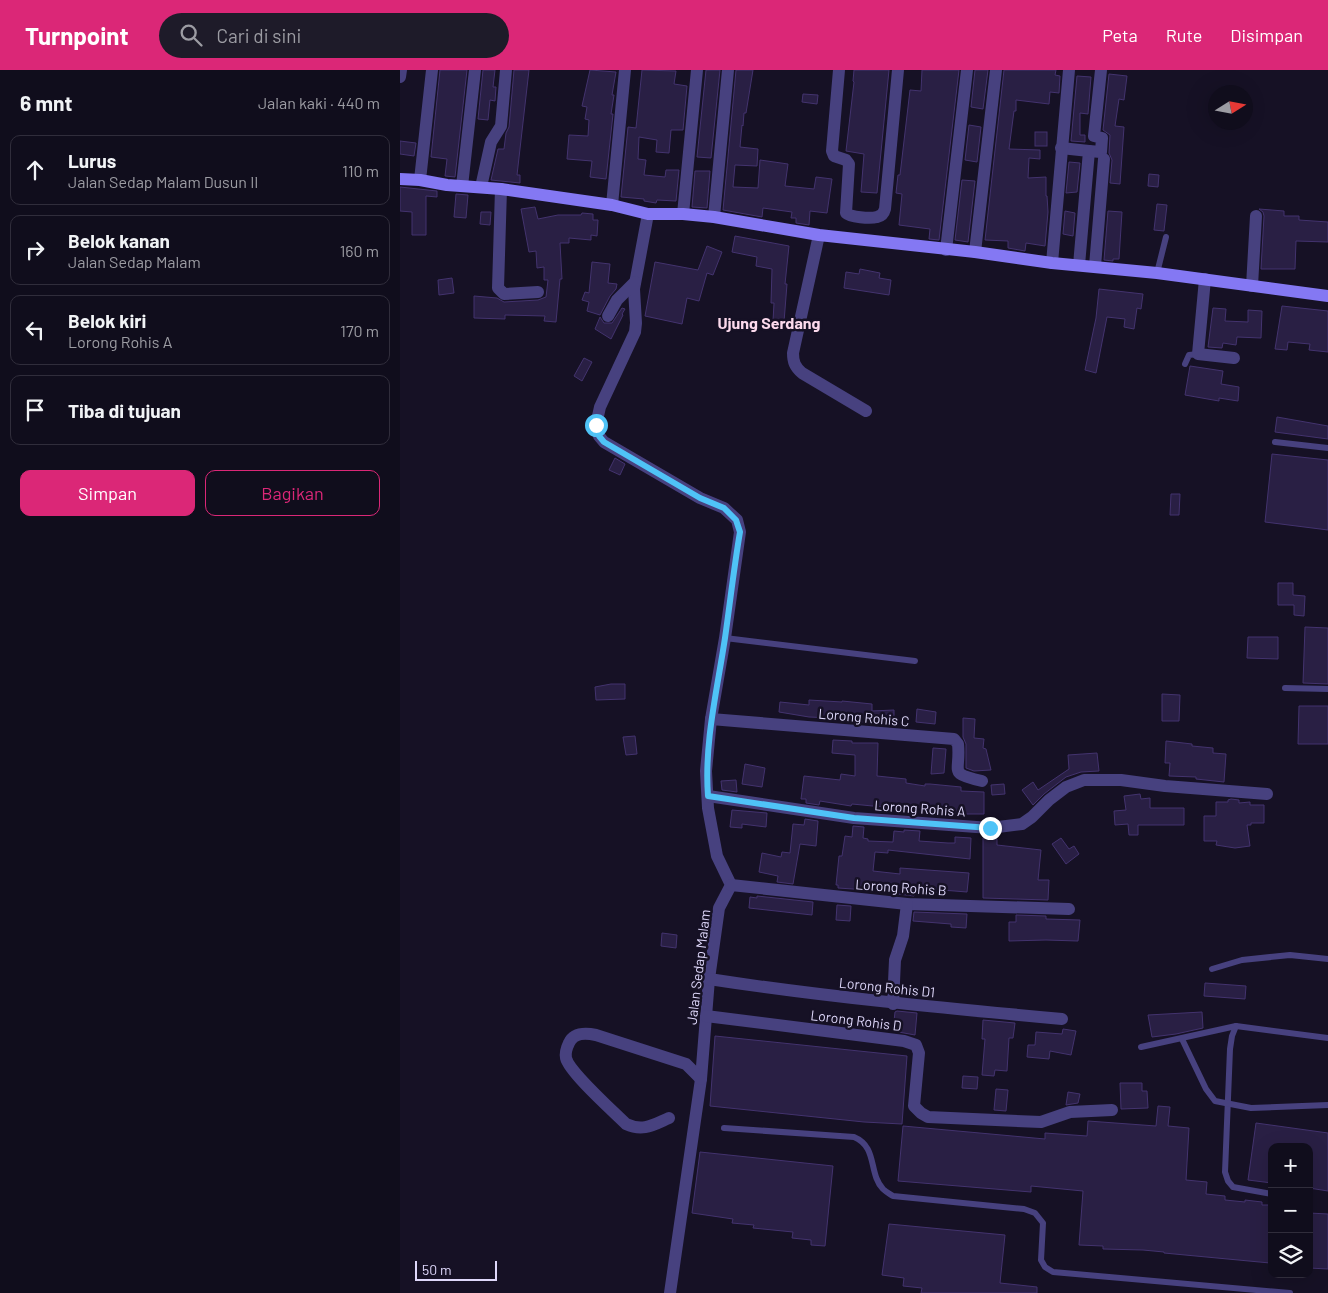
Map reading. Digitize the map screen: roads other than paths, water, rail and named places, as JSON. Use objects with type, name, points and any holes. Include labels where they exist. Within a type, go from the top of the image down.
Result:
[{"type":"main road","points":[[400,178],[500,189],[612,205],[648,214],[684,214],[714,217],[819,235],[975,252],[1052,263],[1157,273],[1328,296]]},
{"type":"street","points":[[400,77],[401,70]]},
{"type":"street","points":[[420,180],[432,70]]},
{"type":"street","points":[[462,186],[475,70]]},
{"type":"street","points":[[480,187],[491,142],[500,126],[506,70]]},
{"type":"street","points":[[612,205],[625,70]]},
{"type":"street","points":[[684,214],[697,70]]},
{"type":"street","points":[[714,217],[728,70]]},
{"type":"street","points":[[839,70],[832,151],[834,156],[846,160],[849,164],[846,213],[851,216],[878,217],[883,214],[885,209],[898,70]]},
{"type":"street","points":[[946,250],[967,70]]},
{"type":"street","points":[[975,252],[996,70]]},
{"type":"street","points":[[1052,263],[1068,70]]},
{"type":"street","points":[[1061,148],[1101,152],[1102,138],[1094,136],[1101,70]]},
{"type":"street","points":[[1080,265],[1089,151]]},
{"type":"street","points":[[1095,266],[1104,159]]},
{"type":"street","points":[[500,189],[498,288],[504,294],[538,292]]},
{"type":"street","points":[[648,214],[634,289],[635,332],[600,407],[596,425],[599,436],[604,442],[700,498],[724,508],[736,520],[740,532],[711,719],[706,771],[717,856],[731,885]]},
{"type":"street","points":[[1252,286],[1256,216]]},
{"type":"street","points":[[819,235],[793,353],[793,361],[802,374],[866,411]]},
{"type":"street","points":[[1205,279],[1198,354],[1234,358]]},
{"type":"street","points":[[608,316],[617,300],[635,282]]},
{"type":"street","name":"Lorong Rohis C","points":[[711,719],[954,739],[958,744],[957,768],[959,774],[982,781]]},
{"type":"street","name":"Lorong Rohis A","points":[[708,796],[854,818],[990,828],[1022,824],[1066,787],[1084,780],[1121,780],[1166,786],[1267,794]]},
{"type":"street","name":"Lorong Rohis B","points":[[731,885],[907,904],[1069,909]]},
{"type":"street","name":"Jalan Sedap Malam","points":[[670,1293],[701,1079],[709,979],[718,908],[731,885]]},
{"type":"street","points":[[893,1004],[895,960],[903,936],[907,904]]},
{"type":"street","name":"Lorong Rohis D1","points":[[709,979],[893,1004],[1062,1019]]},
{"type":"street","name":"Lorong Rohis D","points":[[706,1016],[904,1041],[916,1045],[919,1053],[914,1106],[928,1117],[1041,1122],[1070,1112],[1112,1110]]},
{"type":"street","points":[[669,1118],[644,1128],[635,1128],[626,1124],[567,1062],[567,1046],[570,1040],[576,1035],[585,1033],[596,1035],[686,1064],[701,1079]]},
{"type":"lane","points":[[1157,273],[1166,237]]},
{"type":"lane","points":[[1185,364],[1189,355],[1198,354]]},
{"type":"lane","points":[[1275,442],[1328,448]]},
{"type":"lane","points":[[725,638],[915,661]]},
{"type":"lane","points":[[1285,688],[1328,689]]},
{"type":"lane","points":[[1212,970],[1242,960],[1290,955],[1328,959]]},
{"type":"lane","points":[[1141,1047],[1236,1026],[1328,1038]]},
{"type":"lane","points":[[1236,1026],[1230,1049],[1224,1172],[1233,1187],[1268,1193]]},
{"type":"lane","points":[[1182,1039],[1206,1089],[1215,1102],[1251,1108],[1328,1105]]},
{"type":"lane","points":[[724,1128],[854,1137],[863,1141],[868,1148],[882,1188],[893,1196],[1024,1209],[1034,1213],[1043,1223],[1041,1260],[1045,1267],[1053,1272],[1290,1293]]},
{"type":"district","name":"Ujung Serdang","points":[[769,322]]}]
